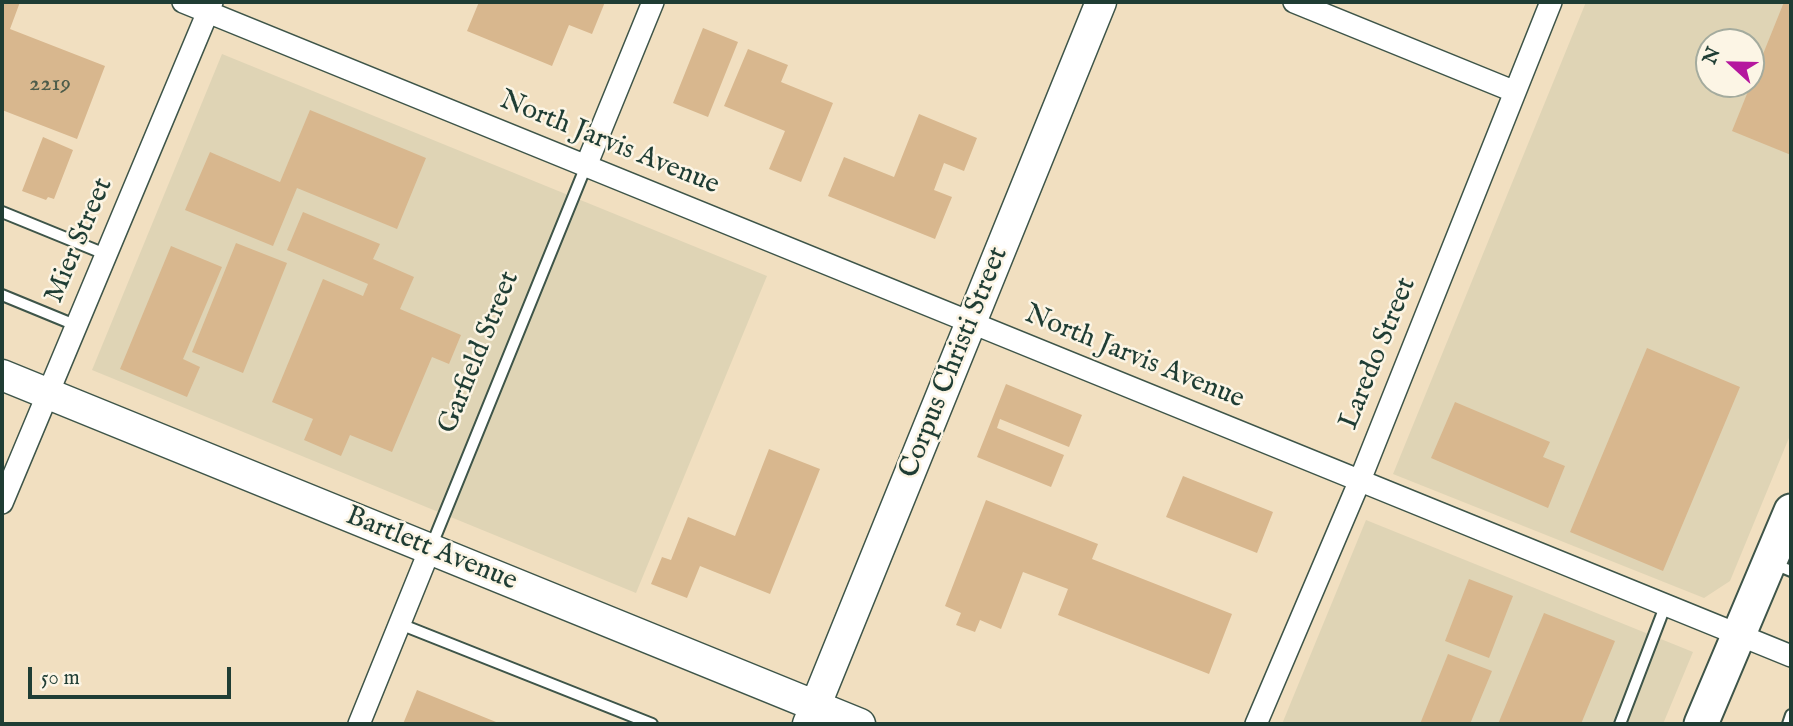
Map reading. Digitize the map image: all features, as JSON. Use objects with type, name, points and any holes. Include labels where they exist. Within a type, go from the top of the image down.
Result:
[{"type":"main road","name":"Corpus Christi Street","points":[[811,715],[1101,2]]},
{"type":"main road","name":"Bartlett Avenue","points":[[2,375],[430,550],[811,715],[860,724]]},
{"type":"main road","points":[[1701,724],[1738,633],[1780,566],[1791,511]]},
{"type":"street","name":"North Jarvis Avenue","points":[[183,2],[210,7],[586,166],[1791,656]]},
{"type":"street","name":"Garfield Street","points":[[586,166],[653,2]]},
{"type":"street","points":[[1294,2],[1513,91]]},
{"type":"street","name":"Laredo Street","points":[[1256,724],[1360,480],[1513,91],[1551,2]]},
{"type":"street","name":"Mier Street","points":[[2,503],[210,7]]},
{"type":"street","name":"Garfield Street","points":[[359,724],[430,550]]},
{"type":"lane","name":"Garfield Street","points":[[430,550],[586,166]]},
{"type":"lane","points":[[2,212],[105,254]]},
{"type":"lane","points":[[2,295],[75,325]]},
{"type":"lane","points":[[1620,724],[1666,604]]},
{"type":"lane","points":[[400,624],[652,724]]},
{"type":"shaded area","points":[[1586,2],[1791,2],[1791,433],[1730,581],[1704,598],[1393,474]]},
{"type":"shaded area","points":[[222,54],[767,276],[636,593],[92,370]]},
{"type":"shaded area","points":[[1366,520],[1693,652],[1663,724],[1282,724]]},
{"type":"building","points":[[2,2],[20,2],[10,29],[105,66],[77,139],[2,110]]},
{"type":"building","points":[[479,2],[605,2],[592,34],[569,25],[552,66],[467,31]]},
{"type":"building","points":[[1784,2],[1791,2],[1791,155],[1732,131],[1745,98],[1765,98],[1765,49]]},
{"type":"building","points":[[703,28],[738,42],[708,117],[673,103]]},
{"type":"building","points":[[748,49],[788,65],[781,82],[833,103],[801,182],[769,169],[785,131],[724,106]]},
{"type":"building","points":[[310,110],[426,158],[397,229],[297,188],[273,246],[185,210],[210,152],[280,182]]},
{"type":"building","points":[[919,114],[977,138],[964,171],[944,163],[934,190],[952,197],[935,239],[828,196],[844,157],[894,177]]},
{"type":"building","points":[[43,137],[73,150],[54,199],[48,197],[46,200],[22,191]]},
{"type":"building","points":[[303,212],[380,244],[373,259],[414,277],[400,309],[461,335],[449,364],[432,357],[392,452],[350,435],[341,456],[304,440],[313,419],[272,402],[323,279],[363,296],[368,284],[287,250]]},
{"type":"building","points":[[236,243],[287,263],[243,373],[192,352]]},
{"type":"building","points":[[171,246],[222,267],[183,359],[200,367],[187,397],[120,369]]},
{"type":"building","points":[[1647,348],[1740,387],[1663,571],[1570,532]]},
{"type":"building","points":[[1006,384],[1082,415],[1069,447],[1000,419],[997,428],[1064,455],[1051,487],[977,457]]},
{"type":"building","points":[[1455,402],[1550,442],[1543,457],[1565,466],[1548,508],[1431,458]]},
{"type":"building","points":[[769,449],[820,469],[770,594],[700,566],[687,598],[651,584],[662,557],[671,560],[688,517],[735,536]]},
{"type":"building","points":[[1183,476],[1273,512],[1257,553],[1166,517]]},
{"type":"building","points":[[986,500],[1098,544],[1092,559],[1232,614],[1209,674],[1058,615],[1068,589],[1023,572],[1001,629],[980,620],[975,632],[956,625],[961,613],[945,606]]},
{"type":"building","points":[[1469,579],[1513,596],[1489,658],[1445,641]]},
{"type":"building","points":[[1544,613],[1615,641],[1581,724],[1498,724]]},
{"type":"building","points":[[1448,654],[1492,671],[1470,724],[1420,724]]},
{"type":"building","points":[[417,690],[501,724],[403,724]]}]
